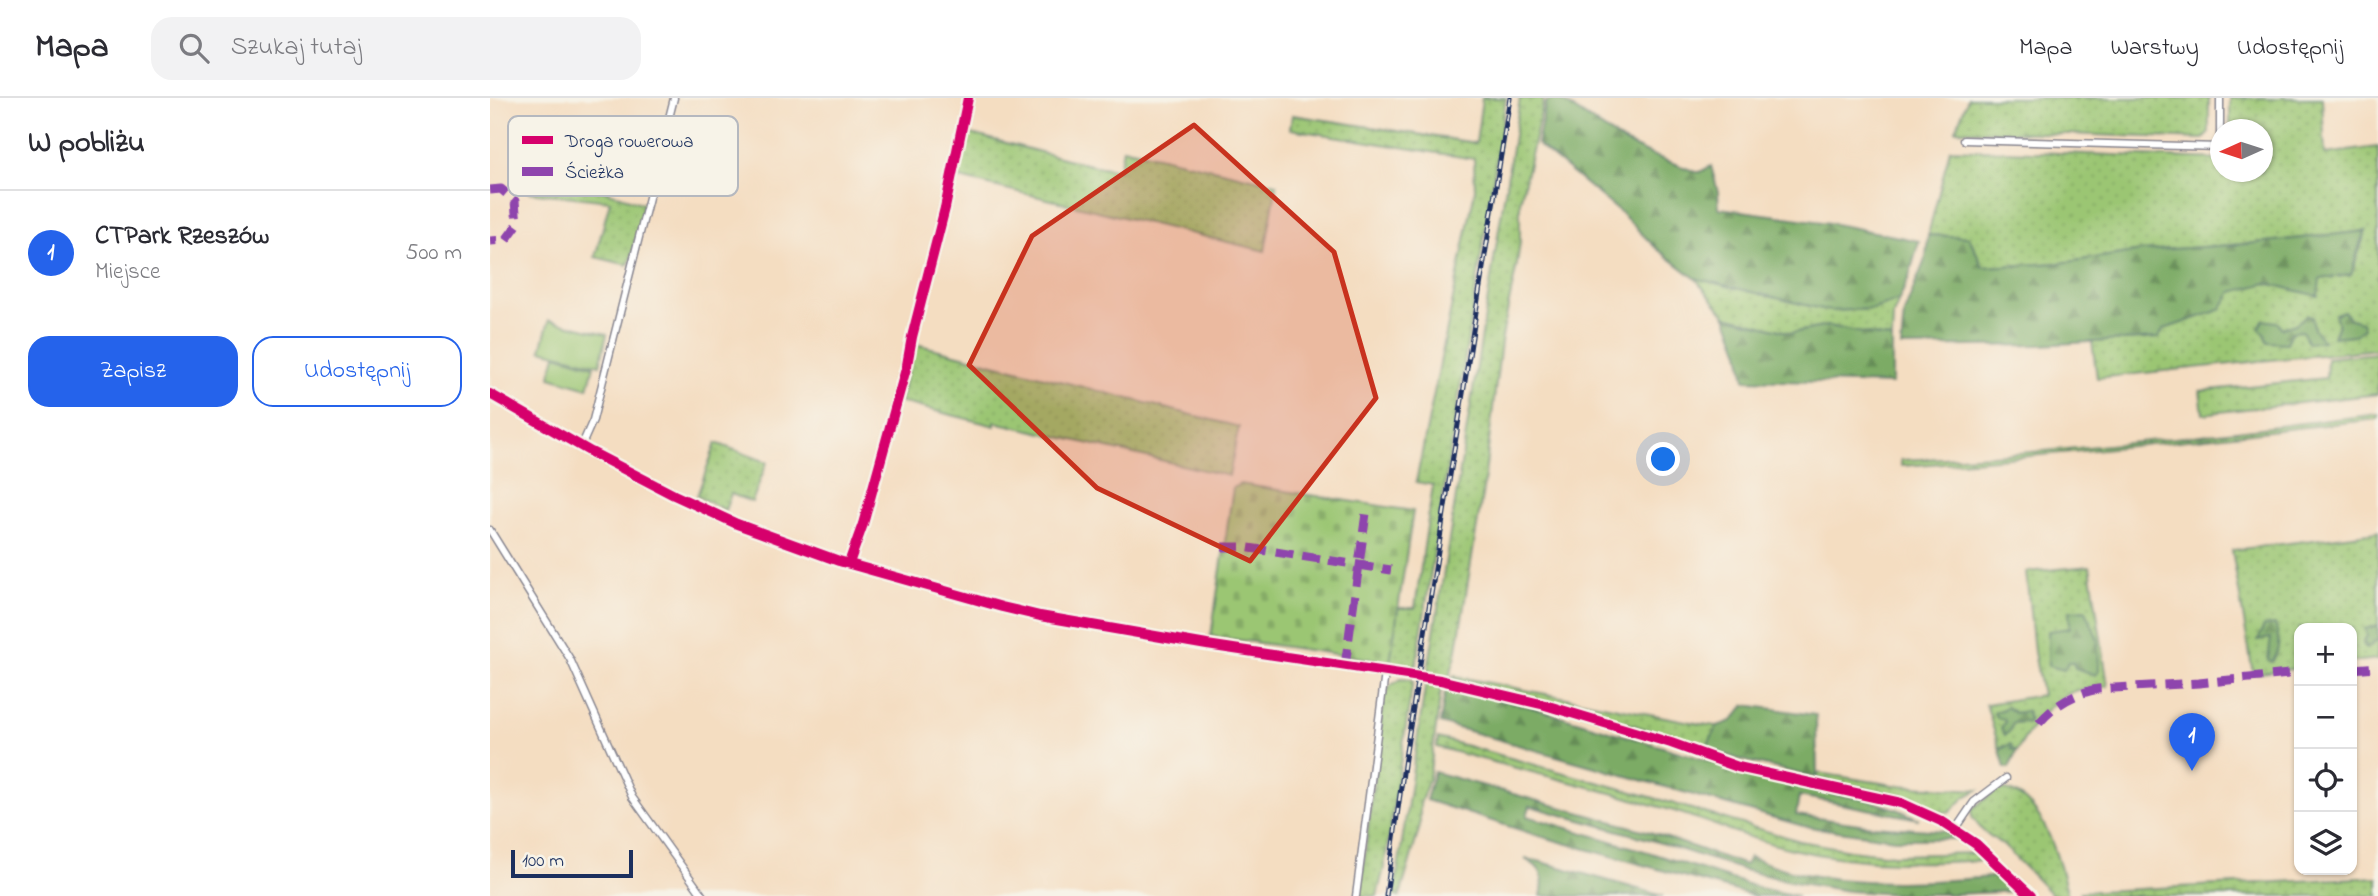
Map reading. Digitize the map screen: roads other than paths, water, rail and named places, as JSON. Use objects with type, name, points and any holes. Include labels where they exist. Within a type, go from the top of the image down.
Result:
[{"type":"street","points":[[669,116],[674,98]]},
{"type":"street","points":[[849,563],[863,524],[907,365],[968,98]]},
{"type":"street","points":[[1964,140],[2220,146],[2220,98]]},
{"type":"street","points":[[581,447],[593,421],[649,196]]},
{"type":"street","points":[[490,394],[645,481],[737,524],[849,563],[1040,616],[1440,680],[1533,702],[1671,743],[1738,767],[1901,803],[1930,815],[1976,844],[2031,896]]},
{"type":"street","points":[[490,530],[570,659],[632,797],[703,896]]},
{"type":"street","points":[[1356,896],[1385,673]]},
{"type":"street","points":[[1955,830],[1974,802],[2006,778]]},
{"type":"railway","points":[[1386,896],[1405,758],[1510,98]]},
{"type":"place","name":"CTPark Rzeszów","points":[[2192,771]]}]
